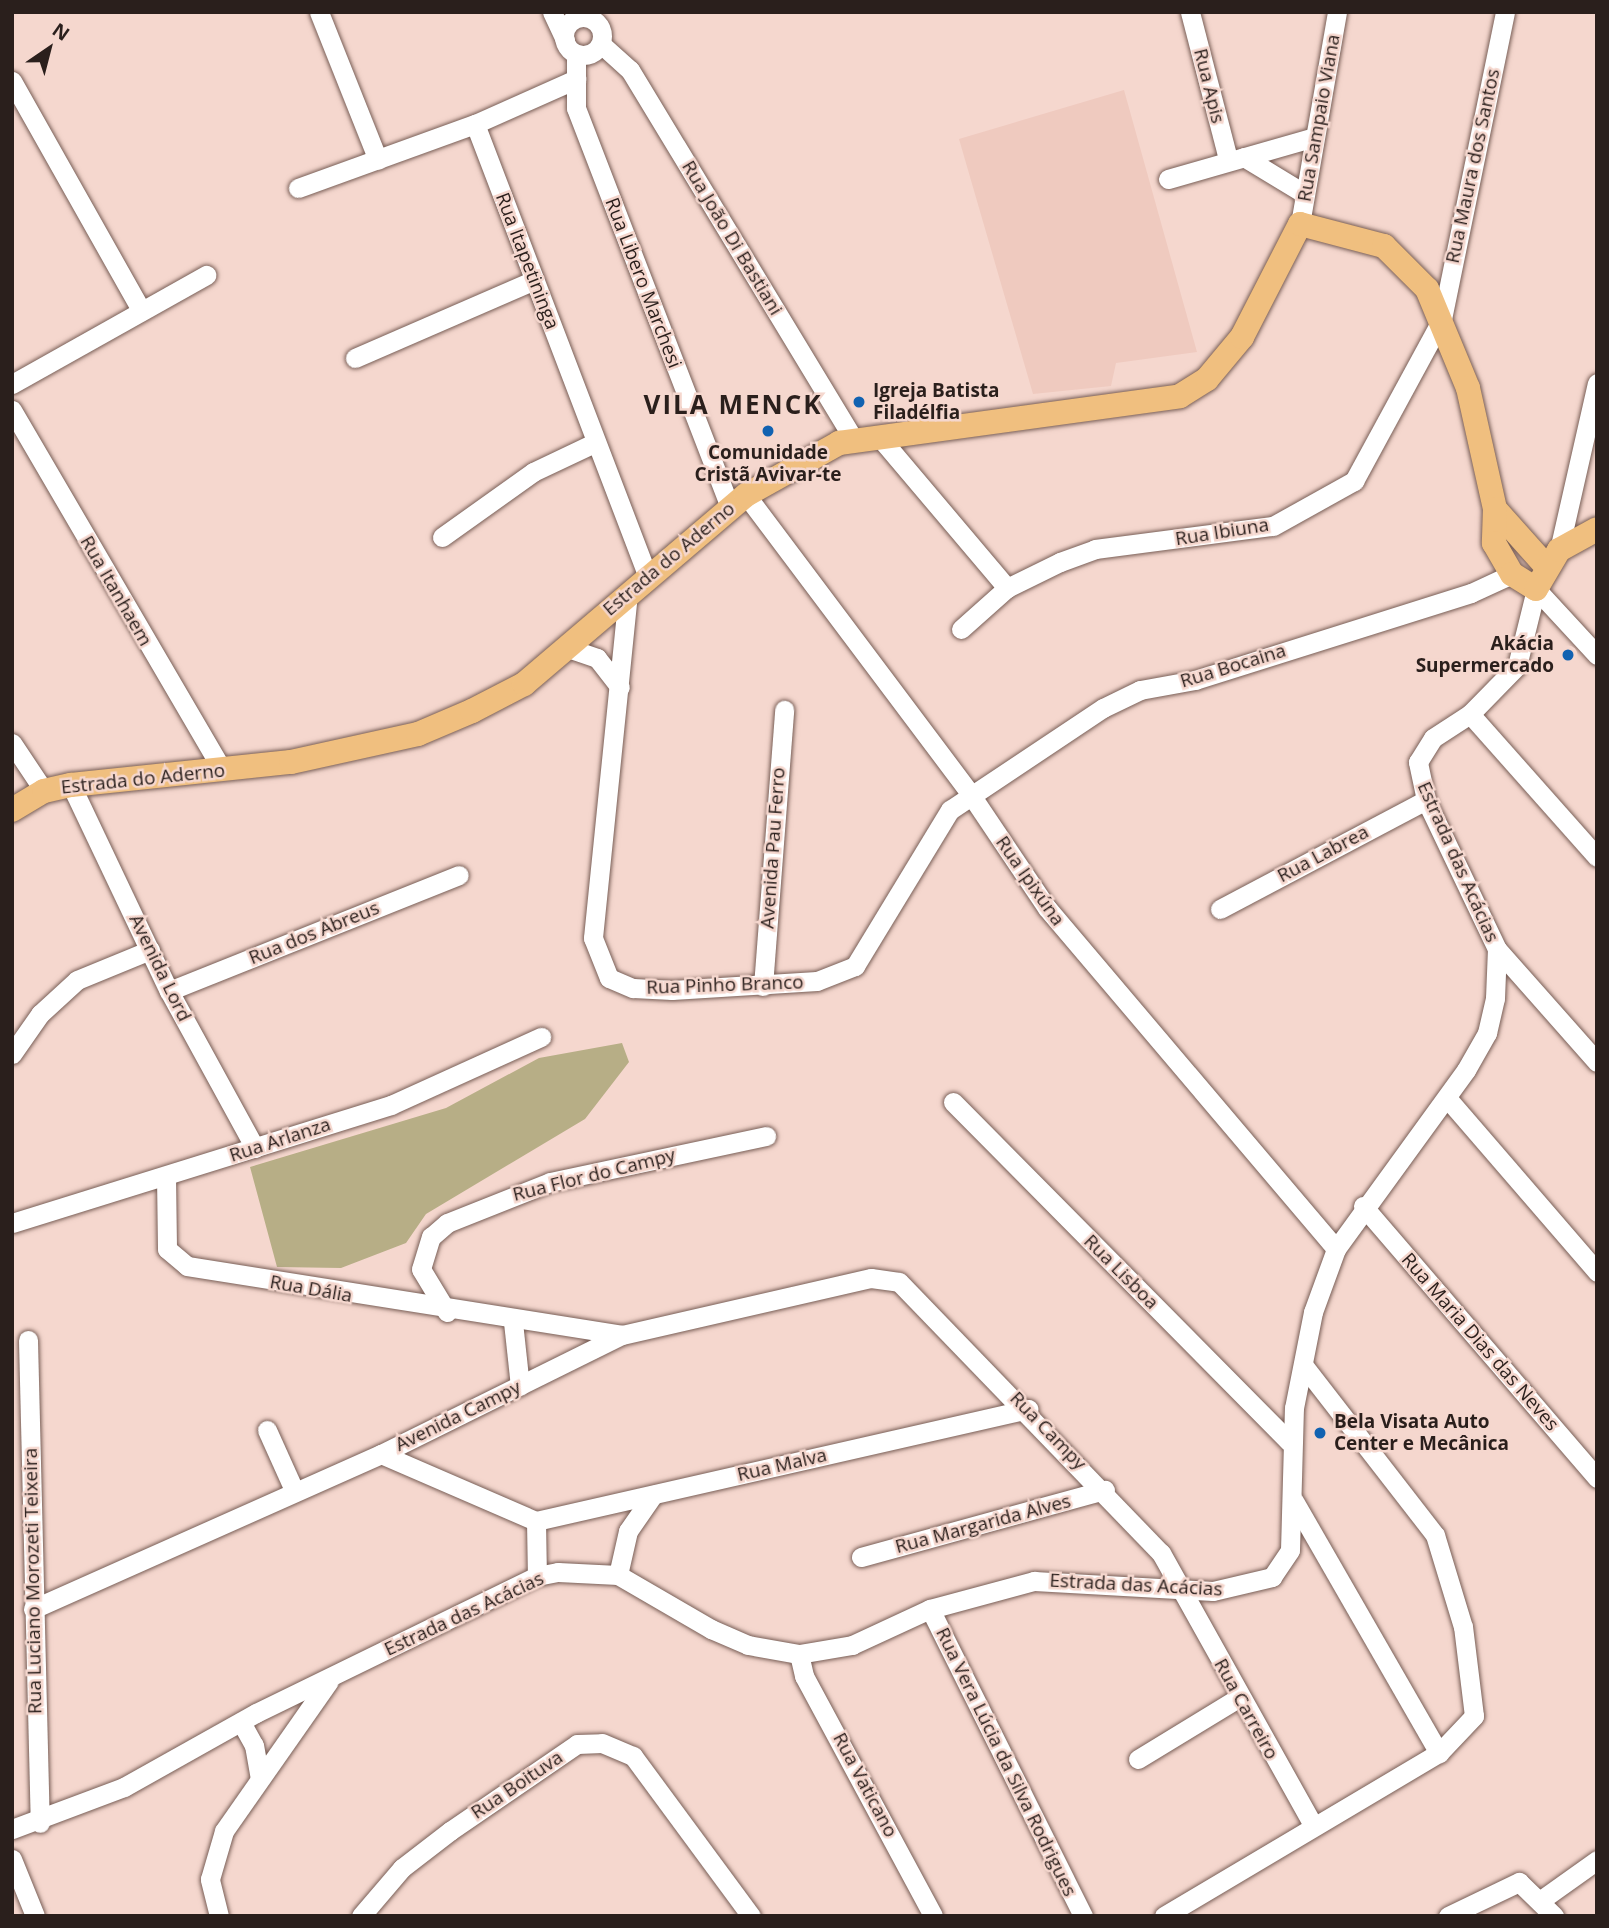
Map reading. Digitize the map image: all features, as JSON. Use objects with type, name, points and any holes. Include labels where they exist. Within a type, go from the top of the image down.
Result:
[{"type":"main road","points":[[1300,224],[1370,239],[1397,254],[1442,319],[1468,388],[1495,509],[1494,543],[1512,574],[1536,589]]},
{"type":"main road","name":"Estrada do Aderno","points":[[12,810],[44,791],[71,785],[291,762],[418,734],[499,699],[565,647],[647,573],[738,502],[794,464],[854,440],[882,440],[1141,403],[1195,389],[1242,337],[1300,224]]},
{"type":"main road","points":[[1495,509],[1552,557],[1597,529]]},
{"type":"main road","name":"Estrada das Acácias","points":[[1536,589],[1552,557]]},
{"type":"street","points":[[319,12],[378,160]]},
{"type":"street","name":"Rua Libero Marchesi","points":[[552,12],[570,47],[576,79],[576,108],[738,502]]},
{"type":"street","name":"Rua Apis","points":[[1191,12],[1236,158]]},
{"type":"street","name":"Rua Sampaio Viana","points":[[1300,224],[1337,12]]},
{"type":"street","name":"Rua Maura dos Santos","points":[[1442,319],[1505,12]]},
{"type":"street","points":[[596,15],[602,32],[601,44],[593,53],[570,47],[573,20],[596,15]]},
{"type":"street","name":"Rua João Di Bastiani","points":[[601,44],[631,71],[854,440]]},
{"type":"street","points":[[298,188],[475,124],[576,79]]},
{"type":"street","points":[[12,81],[141,310]]},
{"type":"street","name":"Rua Itapetininga","points":[[475,124],[594,443],[647,573]]},
{"type":"street","points":[[1168,178],[1314,137]]},
{"type":"street","points":[[1236,158],[1305,194]]},
{"type":"street","points":[[12,384],[206,275]]},
{"type":"street","points":[[355,358],[534,280]]},
{"type":"street","name":"Rua Ibiuna","points":[[961,629],[1007,588],[1095,549],[1259,528],[1321,504],[1360,471],[1442,319]]},
{"type":"street","points":[[1552,557],[1597,383]]},
{"type":"street","name":"Rua Itanhaem","points":[[12,411],[222,770]]},
{"type":"street","points":[[882,440],[1007,588]]},
{"type":"street","points":[[442,537],[533,472],[594,443]]},
{"type":"street","name":"Rua Ipixúna","points":[[738,502],[971,795],[1046,908],[1336,1249]]},
{"type":"street","name":"Rua Bocaina","points":[[971,795],[1140,690],[1195,680],[1471,593],[1512,574]]},
{"type":"street","points":[[1536,589],[1597,655]]},
{"type":"street","name":"Estrada das Acácias","points":[[12,1829],[40,1823],[124,1787],[241,1722],[537,1576],[618,1575],[711,1629],[748,1645],[799,1654],[852,1645],[930,1609],[1034,1581],[1183,1590],[1244,1588],[1272,1577],[1290,1550],[1293,1500],[1289,1442],[1313,1312],[1336,1249],[1363,1206],[1447,1098],[1487,1033],[1497,949],[1426,800],[1421,753],[1470,714],[1517,666],[1536,589]]},
{"type":"street","name":"Rua Pinho Branco","points":[[628,592],[593,938],[599,963],[609,978],[633,988],[763,986],[830,979],[855,966],[940,822],[971,795]]},
{"type":"street","points":[[565,647],[597,658],[620,687]]},
{"type":"street","name":"Avenida Pau Ferro","points":[[763,986],[784,710]]},
{"type":"street","points":[[1470,714],[1597,857]]},
{"type":"street","points":[[12,743],[44,791]]},
{"type":"street","name":"Avenida Lord","points":[[71,785],[169,991],[255,1148]]},
{"type":"street","name":"Rua Labrea","points":[[1220,908],[1426,800]]},
{"type":"street","name":"Rua dos Abreus","points":[[169,991],[458,875]]},
{"type":"street","points":[[1497,949],[1597,1062]]},
{"type":"street","points":[[12,1054],[40,1014],[77,981],[150,950]]},
{"type":"street","name":"Rua Arlanza","points":[[12,1223],[391,1105],[541,1037]]},
{"type":"street","points":[[1447,1098],[1597,1272]]},
{"type":"street","name":"Rua Lisboa","points":[[953,1102],[1289,1442]]},
{"type":"street","name":"Rua Flor do Campy","points":[[447,1312],[421,1269],[431,1237],[467,1212],[524,1189],[766,1136]]},
{"type":"street","name":"Rua Dália","points":[[166,1176],[164,1235],[176,1261],[447,1312],[622,1335]]},
{"type":"street","name":"Rua Maria Dias das Neves","points":[[1363,1206],[1597,1478]]},
{"type":"street","name":"Avenida Campy","points":[[33,1609],[294,1490],[382,1454],[622,1335],[871,1278],[899,1282]]},
{"type":"street","name":"Rua Campy","points":[[899,1282],[1028,1409],[1105,1490],[1161,1553],[1183,1590]]},
{"type":"street","points":[[513,1322],[520,1386]]},
{"type":"street","name":"Rua Luciano Morozeti Teixeira","points":[[28,1340],[40,1823]]},
{"type":"street","points":[[1164,1916],[1312,1825],[1439,1753],[1463,1733],[1476,1704],[1439,1547],[1412,1498],[1304,1366]]},
{"type":"street","name":"Rua Malva","points":[[536,1521],[1028,1409]]},
{"type":"street","points":[[267,1430],[294,1490]]},
{"type":"street","points":[[382,1454],[536,1521],[537,1576]]},
{"type":"street","name":"Rua Margarida Alves","points":[[861,1557],[1105,1490]]},
{"type":"street","points":[[618,1575],[628,1531],[654,1494]]},
{"type":"street","points":[[1293,1500],[1439,1753]]},
{"type":"street","name":"Rua Carreiro","points":[[1183,1590],[1238,1698],[1312,1825]]},
{"type":"street","name":"Rua Vera Lúcia da Silva Rodrigues","points":[[930,1609],[1083,1916]]},
{"type":"street","name":"Rua Vaticano","points":[[799,1654],[804,1676],[933,1916]]},
{"type":"street","points":[[221,1914],[210,1880],[215,1850],[260,1778],[331,1679]]},
{"type":"street","points":[[1138,1759],[1238,1698]]},
{"type":"street","points":[[241,1722],[254,1745],[260,1778]]},
{"type":"street","name":"Rua Boituva","points":[[361,1916],[402,1868],[450,1831],[577,1744],[601,1742],[633,1756],[751,1916]]},
{"type":"street","points":[[12,1858],[35,1916]]},
{"type":"street","points":[[1541,1900],[1597,1860]]},
{"type":"street","points":[[1448,1916],[1519,1882],[1541,1900],[1554,1916]]},
{"type":"shaded area","points":[[1124,90],[1197,352],[1116,363],[1111,386],[1033,394],[959,139]]},
{"type":"shaded area","points":[[622,1043],[629,1062],[585,1119],[426,1214],[406,1243],[341,1268],[277,1267],[250,1167],[446,1108],[539,1058]]},
{"type":"place","name":"Igreja Batista Filadélfia","points":[[859,402]]},
{"type":"place","name":"Comunidade Cristã Avivar-te","points":[[768,431]]},
{"type":"place","name":"Akácia Supermercado","points":[[1568,655]]},
{"type":"place","name":"Bela Visata Auto Center e Mecânica","points":[[1320,1433]]},
{"type":"district","name":"VILA MENCK","points":[[733,405]]}]
